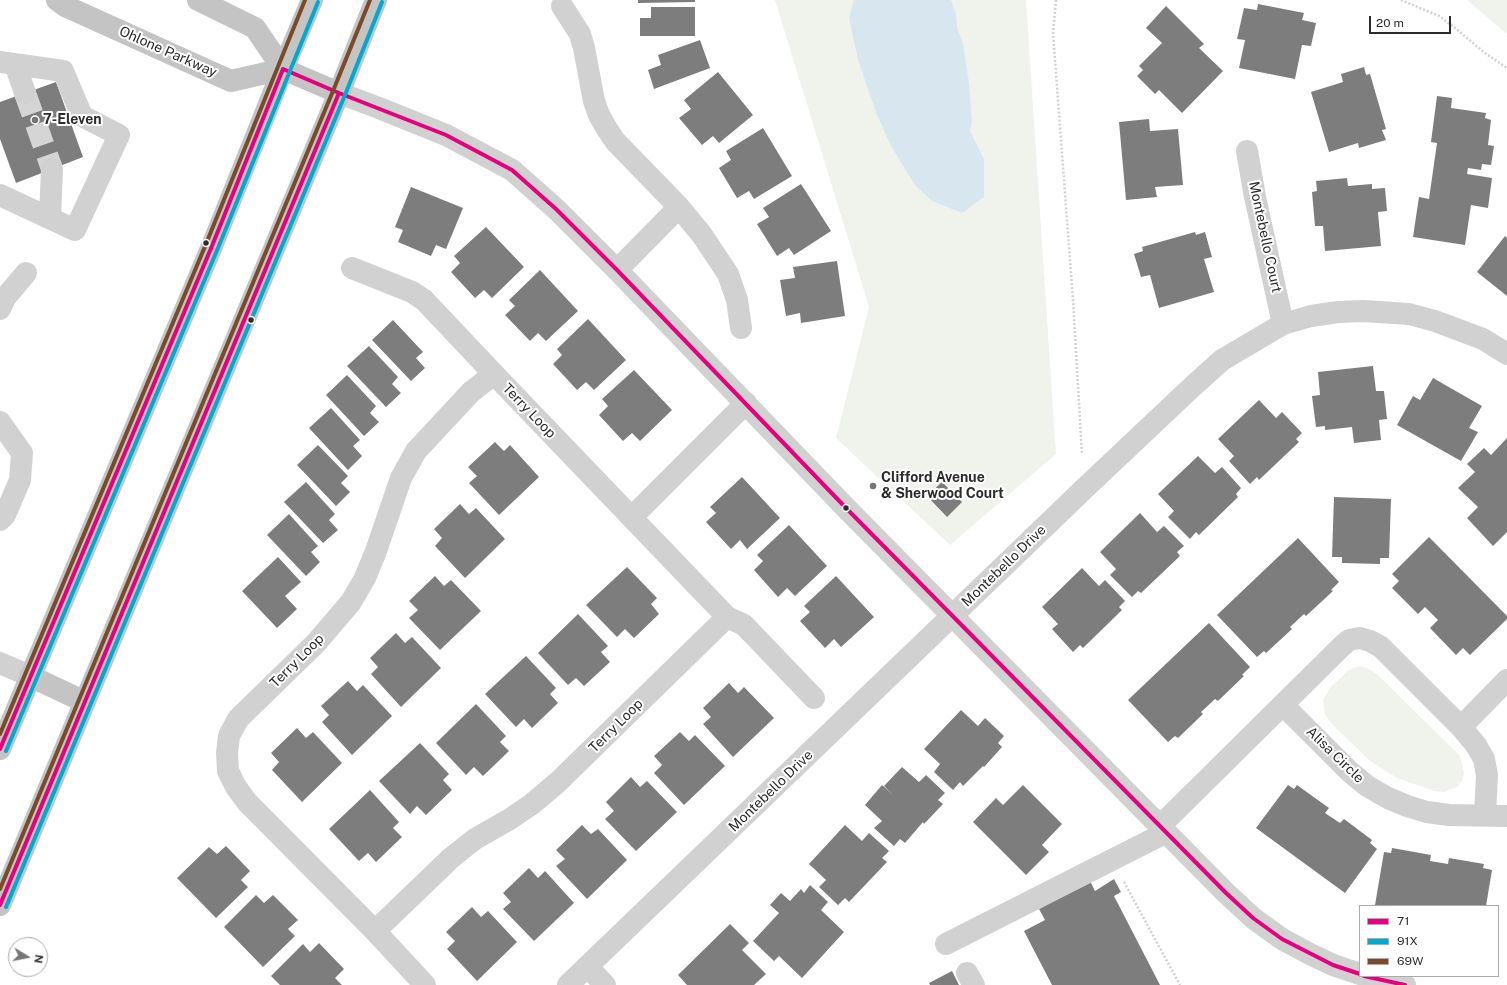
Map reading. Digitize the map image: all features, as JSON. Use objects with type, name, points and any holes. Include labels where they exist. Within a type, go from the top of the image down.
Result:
[{"type":"main road","name":"Ohlone Parkway","points":[[57,0],[65,6],[232,81],[283,69]]},
{"type":"main road","points":[[198,0],[255,28],[283,69],[339,93]]},
{"type":"main road","points":[[0,749],[212,246],[312,0]]},
{"type":"main road","points":[[0,905],[339,93],[376,0]]},
{"type":"main road","points":[[30,676],[85,702]]},
{"type":"street","points":[[562,6],[580,34],[588,63],[594,101],[607,130],[623,150],[679,207],[702,235],[728,274],[737,300],[741,328]]},
{"type":"street","points":[[7,63],[25,93]]},
{"type":"street","points":[[0,195],[75,230],[119,135],[82,116],[63,71],[7,63]]},
{"type":"street","points":[[339,93],[446,135],[512,170],[556,209],[617,270],[846,508],[953,615],[1162,830],[1226,893],[1253,918],[1276,935],[1308,954],[1333,965],[1359,974]]},
{"type":"street","name":"Montebello Court","points":[[1247,151],[1283,324]]},
{"type":"street","points":[[50,218],[52,169]]},
{"type":"street","points":[[617,270],[679,207]]},
{"type":"street","name":"Terry Loop","points":[[352,268],[412,292],[424,300],[727,617],[558,782],[510,820],[475,839],[452,858],[374,931]]},
{"type":"street","points":[[0,309],[5,298],[26,273]]},
{"type":"street","name":"Montebello Drive","points":[[568,985],[1085,488],[1222,360],[1283,324],[1311,316],[1338,312],[1386,311],[1409,314],[1459,329],[1483,340],[1507,354]]},
{"type":"street","name":"Terry Loop","points":[[425,985],[247,802],[228,771],[227,753],[229,736],[238,719],[316,643],[351,602],[365,578],[376,551],[401,478],[416,451],[471,392],[494,374]]},
{"type":"street","points":[[632,517],[746,403]]},
{"type":"street","points":[[0,422],[22,453],[20,480],[4,515],[0,520]]},
{"type":"street","points":[[727,617],[744,625],[814,698]]},
{"type":"street","points":[[946,944],[1113,860],[1162,830],[1283,705],[1341,647],[1350,640],[1360,638],[1370,640],[1381,647],[1461,727],[1476,745],[1484,759],[1487,775],[1485,815]]},
{"type":"street","points":[[0,663],[30,676]]},
{"type":"street","points":[[1461,727],[1507,680]]},
{"type":"street","name":"Alisa Circle","points":[[1283,705],[1349,771],[1367,786],[1388,798],[1427,812],[1449,815],[1507,816]]},
{"type":"street","points":[[588,967],[605,985]]},
{"type":"street","points":[[1369,977],[1405,985]]},
{"type":"path","points":[[1056,0],[1053,33],[1073,300],[1085,488]]},
{"type":"path","points":[[1401,0],[1439,16],[1485,53],[1507,68]]},
{"type":"path","points":[[1113,860],[1180,985]]},
{"type":"shaded area","points":[[775,0],[1026,0],[1056,454],[950,545],[836,438],[869,307]]},
{"type":"shaded area","points":[[854,0],[951,0],[956,14],[957,27],[963,44],[969,83],[972,122],[970,131],[984,159],[984,197],[962,213],[932,201],[915,185],[891,146],[877,115],[858,60],[849,18]]},
{"type":"shaded area","points":[[1467,0],[1507,0],[1507,34]]},
{"type":"shaded area","points":[[1361,666],[1378,675],[1460,756],[1464,773],[1462,781],[1457,787],[1443,792],[1434,791],[1397,778],[1370,761],[1335,727],[1325,715],[1323,700],[1331,687],[1348,671]]},
{"type":"building","points":[[638,0],[695,0],[695,2],[638,3]]},
{"type":"building","points":[[1258,4],[1304,13],[1302,20],[1316,23],[1311,46],[1302,45],[1295,79],[1239,68],[1245,40],[1237,39],[1244,8],[1257,10]]},
{"type":"building","points":[[1166,6],[1204,44],[1199,48],[1223,71],[1182,113],[1159,90],[1155,94],[1137,76],[1143,70],[1139,66],[1162,43],[1146,28]]},
{"type":"building","points":[[651,7],[695,7],[695,36],[640,36],[640,18],[651,18]]},
{"type":"building","points":[[700,40],[710,68],[654,89],[648,70],[661,65],[658,55]]},
{"type":"building","points":[[1364,67],[1366,75],[1370,74],[1386,129],[1382,130],[1386,140],[1359,148],[1358,143],[1329,152],[1311,92],[1343,82],[1341,74]]},
{"type":"building","points":[[718,72],[753,115],[719,143],[713,136],[702,145],[679,118],[691,109],[684,100]]},
{"type":"building","name":"7-Eleven","points":[[56,82],[83,157],[16,183],[0,139],[0,102]]},
{"type":"building","points":[[1437,96],[1452,98],[1451,108],[1486,113],[1485,118],[1491,120],[1488,145],[1494,146],[1491,165],[1482,164],[1481,170],[1468,168],[1467,174],[1492,178],[1488,208],[1471,205],[1465,245],[1413,237],[1419,197],[1429,199],[1437,143],[1431,142]]},
{"type":"building","points":[[1149,119],[1150,131],[1178,129],[1183,185],[1155,187],[1157,197],[1126,200],[1119,122]]},
{"type":"building","points":[[763,128],[792,176],[754,199],[749,191],[737,198],[719,168],[731,160],[726,151]]},
{"type":"building","points":[[1347,178],[1348,186],[1372,184],[1372,189],[1385,188],[1387,211],[1378,212],[1381,246],[1325,251],[1323,226],[1315,226],[1312,192],[1317,191],[1316,181]]},
{"type":"building","points":[[801,184],[831,231],[794,255],[789,248],[777,256],[757,224],[769,217],[763,208]]},
{"type":"building","points":[[411,187],[463,208],[446,249],[436,245],[431,256],[398,242],[403,230],[395,227]]},
{"type":"building","points":[[486,227],[524,267],[492,298],[484,290],[475,298],[451,272],[460,263],[454,256]]},
{"type":"building","points":[[1195,232],[1196,235],[1205,232],[1212,257],[1204,259],[1214,292],[1159,308],[1150,275],[1141,277],[1134,254],[1143,251],[1142,247]]},
{"type":"building","points":[[1505,236],[1507,238],[1507,296],[1477,272]]},
{"type":"building","points":[[837,261],[845,316],[801,323],[800,313],[786,316],[780,280],[795,278],[793,267]]},
{"type":"building","points":[[540,270],[578,311],[546,341],[538,333],[530,341],[505,315],[515,306],[509,300]]},
{"type":"building","points":[[588,319],[626,360],[594,390],[586,382],[577,390],[553,364],[562,355],[557,349]]},
{"type":"building","points":[[393,320],[423,352],[416,358],[425,368],[411,381],[372,340]]},
{"type":"building","points":[[369,346],[398,377],[392,384],[401,393],[386,407],[347,366]]},
{"type":"building","points":[[1373,366],[1376,391],[1384,391],[1387,419],[1379,420],[1381,440],[1354,443],[1352,427],[1325,430],[1325,426],[1316,427],[1312,396],[1320,395],[1318,372]]},
{"type":"building","points":[[634,370],[672,410],[640,441],[632,433],[623,441],[599,415],[608,406],[602,399]]},
{"type":"building","points":[[347,375],[376,406],[370,413],[379,422],[364,436],[326,395]]},
{"type":"building","points":[[1433,378],[1482,406],[1469,428],[1478,432],[1461,461],[1397,425],[1413,396],[1420,400]]},
{"type":"building","points":[[1259,400],[1276,418],[1282,412],[1302,433],[1296,439],[1299,442],[1259,480],[1257,477],[1250,484],[1229,461],[1234,456],[1218,439]]},
{"type":"building","points":[[331,408],[360,440],[353,446],[362,456],[348,470],[309,428]]},
{"type":"building","points":[[1507,438],[1507,532],[1493,546],[1467,518],[1478,507],[1458,488],[1475,472],[1467,464],[1484,448],[1491,455]]},
{"type":"building","points":[[495,442],[504,451],[510,445],[539,477],[499,515],[469,483],[477,476],[468,467]]},
{"type":"building","points":[[318,445],[348,476],[341,483],[350,492],[336,506],[297,465]]},
{"type":"building","points":[[1198,456],[1215,473],[1222,467],[1241,488],[1236,494],[1238,497],[1199,535],[1196,532],[1190,539],[1168,517],[1174,511],[1158,494]]},
{"type":"building","points":[[742,477],[780,518],[747,549],[740,540],[731,549],[706,522],[716,513],[710,507]]},
{"type":"building","points":[[306,482],[335,514],[329,520],[338,530],[323,543],[284,502]]},
{"type":"building","points":[[942,482],[962,502],[947,517],[927,496]]},
{"type":"building","points":[[1334,497],[1391,499],[1389,558],[1380,558],[1380,564],[1342,563],[1342,557],[1332,557]]},
{"type":"building","points":[[460,504],[469,514],[476,508],[505,539],[465,578],[435,546],[442,538],[434,529]]},
{"type":"building","points":[[1140,513],[1157,532],[1164,526],[1184,546],[1177,552],[1180,556],[1141,593],[1138,591],[1132,597],[1110,575],[1116,569],[1100,552]]},
{"type":"building","points":[[289,514],[318,546],[311,552],[320,562],[306,576],[267,535]]},
{"type":"building","points":[[789,525],[827,566],[795,596],[787,588],[778,597],[754,570],[763,561],[757,555]]},
{"type":"building","points":[[1429,537],[1507,616],[1507,619],[1470,655],[1463,648],[1456,655],[1430,628],[1438,620],[1425,607],[1418,614],[1392,588],[1399,581],[1392,574]]},
{"type":"building","points":[[1298,538],[1339,582],[1331,590],[1333,591],[1306,616],[1304,614],[1290,627],[1292,629],[1266,653],[1264,651],[1257,657],[1217,615]]},
{"type":"building","points":[[278,557],[301,582],[285,596],[297,609],[277,628],[242,591]]},
{"type":"building","points":[[627,567],[657,598],[651,604],[659,614],[634,638],[625,629],[617,637],[586,605]]},
{"type":"building","points":[[1082,568],[1099,586],[1105,580],[1125,601],[1119,607],[1122,610],[1083,648],[1080,645],[1073,652],[1052,629],[1058,624],[1042,607]]},
{"type":"building","points":[[435,576],[444,586],[451,580],[481,611],[440,650],[409,618],[418,610],[409,601]]},
{"type":"building","points":[[836,576],[874,617],[841,647],[834,639],[825,648],[800,621],[810,612],[804,606]]},
{"type":"building","points":[[578,614],[608,646],[601,652],[610,662],[584,686],[576,678],[568,685],[538,653]]},
{"type":"building","points":[[1209,623],[1250,667],[1242,675],[1244,676],[1218,701],[1215,699],[1201,712],[1203,714],[1178,738],[1175,736],[1168,742],[1128,700]]},
{"type":"building","points":[[396,633],[405,643],[412,637],[441,668],[401,707],[371,674],[378,667],[370,658]]},
{"type":"building","points":[[526,656],[556,688],[550,694],[558,703],[532,728],[524,719],[516,727],[485,694]]},
{"type":"building","points":[[348,681],[357,691],[363,685],[392,716],[352,755],[322,722],[329,715],[321,706]]},
{"type":"building","points":[[729,683],[738,693],[744,687],[774,718],[733,757],[703,724],[711,717],[703,708]]},
{"type":"building","points":[[476,704],[506,736],[500,742],[509,751],[483,776],[474,767],[466,775],[436,743]]},
{"type":"building","points":[[961,710],[978,726],[985,718],[1004,736],[998,743],[1002,747],[984,767],[983,766],[963,786],[960,782],[953,790],[934,772],[940,764],[924,749]]},
{"type":"building","points":[[297,728],[306,738],[313,732],[342,763],[302,802],[272,770],[279,762],[271,753]]},
{"type":"building","points":[[680,732],[689,741],[695,735],[725,766],[684,805],[654,773],[662,765],[654,756]]},
{"type":"building","points":[[420,743],[449,774],[443,780],[452,790],[426,815],[417,806],[410,814],[379,781]]},
{"type":"building","points":[[902,767],[919,782],[926,775],[945,793],[938,800],[943,804],[924,824],[923,822],[905,843],[900,839],[894,846],[874,828],[882,821],[865,805],[882,785],[892,794],[884,786]]},
{"type":"building","points":[[631,777],[640,787],[647,781],[677,812],[636,851],[605,819],[614,811],[606,802]]},
{"type":"building","points":[[1023,785],[1062,824],[1042,845],[1049,852],[1026,875],[973,822],[996,798],[1003,805]]},
{"type":"building","points":[[1288,785],[1294,789],[1297,785],[1329,808],[1325,813],[1340,823],[1344,819],[1372,840],[1370,843],[1377,849],[1345,893],[1256,828]]},
{"type":"building","points":[[370,790],[399,822],[393,828],[402,837],[376,862],[368,853],[359,861],[329,829]]},
{"type":"building","points":[[582,825],[591,834],[598,829],[627,860],[587,899],[556,866],[565,859],[556,850]]},
{"type":"building","points":[[845,825],[862,841],[869,833],[889,851],[882,858],[887,862],[849,902],[845,898],[838,905],[819,887],[826,880],[809,864]]},
{"type":"building","points":[[226,846],[250,871],[241,880],[248,887],[216,918],[177,878],[209,847],[217,854]]},
{"type":"building","points":[[1392,848],[1431,855],[1430,861],[1448,864],[1449,858],[1484,864],[1483,868],[1492,870],[1486,905],[1375,905],[1384,852],[1391,853]]},
{"type":"building","points":[[529,868],[538,878],[545,871],[574,903],[534,941],[503,909],[511,902],[503,893]]},
{"type":"building","points":[[1114,879],[1121,892],[1114,896],[1160,985],[1052,985],[1024,931],[1045,920],[1039,909],[1090,881],[1095,891]]},
{"type":"building","points":[[810,885],[828,902],[821,910],[844,932],[802,978],[779,956],[774,961],[753,941],[779,913],[770,905],[781,893],[790,901],[801,889],[804,893]]},
{"type":"building","points":[[256,895],[264,903],[273,895],[298,920],[288,929],[295,936],[263,967],[224,927]]},
{"type":"building","points":[[472,907],[481,917],[488,911],[517,942],[477,981],[447,949],[455,941],[446,932]]},
{"type":"building","points":[[730,924],[749,943],[742,950],[766,974],[754,985],[687,985],[678,975]]},
{"type":"building","points":[[319,943],[344,969],[335,978],[342,985],[280,985],[271,976],[303,944],[310,952]]},
{"type":"building","points":[[952,971],[959,985],[930,985],[929,983]]},
{"type":"tunnel","points":[[25,93],[52,169]]},
{"type":"transit line","name":"69W","points":[[0,734],[206,244],[305,0]]},
{"type":"transit line","name":"69W","points":[[0,889],[370,0]]},
{"type":"transit line","name":"91X","points":[[6,751],[218,248],[318,2]]},
{"type":"transit line","name":"91X","points":[[6,907],[345,95],[382,2]]},
{"type":"transit line","name":"71","points":[[0,749],[212,246],[283,69],[339,93],[446,135],[512,170],[556,209],[617,270],[846,508],[1226,893],[1253,918],[1282,939],[1333,965],[1359,974]]},
{"type":"transit line","name":"71","points":[[0,905],[339,93]]},
{"type":"transit line","name":"71","points":[[1369,977],[1405,985]]},
{"type":"place","name":"7-Eleven","points":[[35,120]]},
{"type":"place","name":"Clifford Avenue & Sherwood Court","points":[[873,486]]}]
